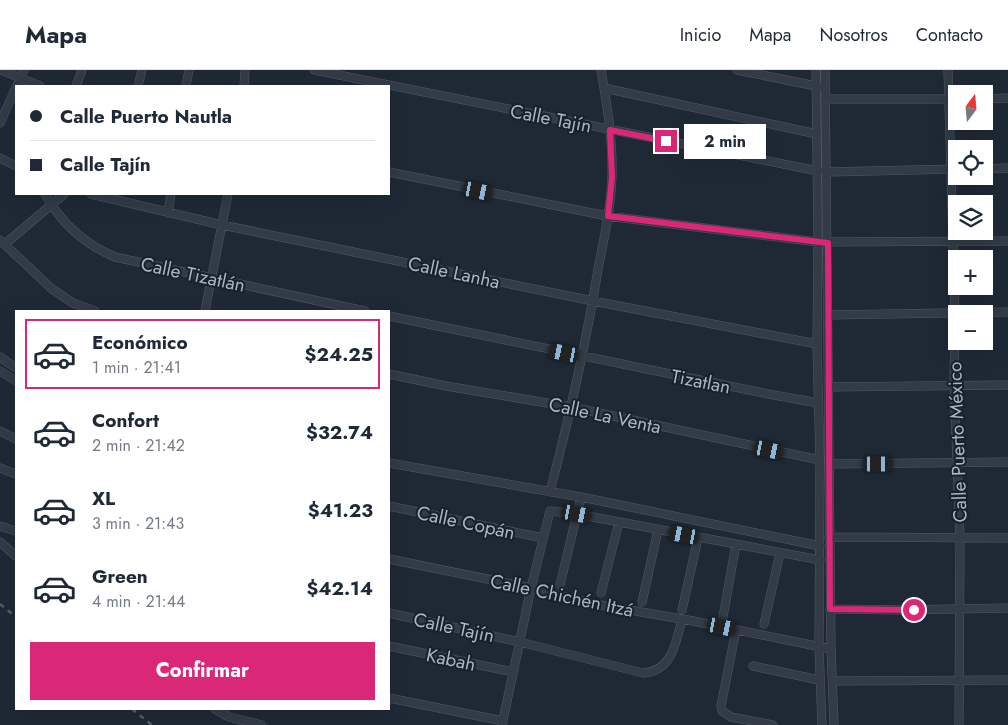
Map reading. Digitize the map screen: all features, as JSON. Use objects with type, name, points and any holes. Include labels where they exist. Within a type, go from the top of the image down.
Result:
[{"type":"street","points":[[1,70],[38,85]]},
{"type":"street","points":[[17,85],[24,70]]},
{"type":"street","points":[[76,85],[82,70]]},
{"type":"street","points":[[138,85],[142,70]]},
{"type":"street","points":[[186,85],[189,70]]},
{"type":"street","points":[[244,85],[245,70]]},
{"type":"street","name":"Calle Tajín","points":[[314,70],[388,85]]},
{"type":"street","points":[[550,492],[583,357],[608,216],[612,177],[610,130],[601,70]]},
{"type":"street","points":[[737,70],[825,87]]},
{"type":"street","points":[[816,70],[818,171],[817,344],[820,460],[819,680],[822,725]]},
{"type":"street","points":[[825,70],[830,609],[834,725]]},
{"type":"street","name":"Calle Puerto México","points":[[948,70],[950,85]]},
{"type":"street","name":"Calle Tajín","points":[[390,85],[818,171]]},
{"type":"street","points":[[604,88],[817,134]]},
{"type":"street","points":[[0,123],[15,89]]},
{"type":"street","points":[[993,99],[1008,98]]},
{"type":"street","points":[[826,99],[948,99]]},
{"type":"street","points":[[0,158],[15,166]]},
{"type":"street","points":[[993,169],[1008,168]]},
{"type":"street","points":[[827,172],[948,169]]},
{"type":"street","points":[[390,172],[608,216],[818,242],[1008,241]]},
{"type":"street","name":"Calle Puerto México","points":[[953,185],[955,305]]},
{"type":"street","name":"Calle Tizatlán","points":[[46,195],[61,219],[74,231],[90,245],[115,257],[360,310]]},
{"type":"street","points":[[63,195],[2,242],[52,289],[73,302],[93,310]]},
{"type":"street","name":"Calle Lanha","points":[[100,195],[116,197],[168,213],[222,225],[593,301],[817,344]]},
{"type":"street","points":[[168,213],[171,195]]},
{"type":"street","points":[[205,310],[228,195]]},
{"type":"street","points":[[993,312],[1008,312]]},
{"type":"street","points":[[827,314],[948,313]]},
{"type":"street","points":[[390,316],[583,357]]},
{"type":"street","name":"Calle Puerto México","points":[[954,350],[954,385],[960,538],[959,725]]},
{"type":"street","points":[[0,357],[15,367]]},
{"type":"street","name":"Tizatlan","points":[[583,357],[818,403]]},
{"type":"street","points":[[0,371],[15,380]]},
{"type":"street","name":"Calle La Venta","points":[[390,374],[446,386],[572,407],[820,460]]},
{"type":"street","points":[[828,387],[1008,385]]},
{"type":"street","points":[[0,431],[15,438]]},
{"type":"street","points":[[390,462],[581,497],[820,546]]},
{"type":"street","points":[[829,464],[1008,462]]},
{"type":"street","points":[[0,468],[15,474]]},
{"type":"street","points":[[560,585],[581,497]]},
{"type":"street","name":"Calle Copán","points":[[390,506],[543,538]]},
{"type":"street","points":[[390,698],[503,723],[531,588],[550,511],[577,514],[820,560]]},
{"type":"street","points":[[601,594],[619,522]]},
{"type":"street","points":[[0,526],[15,532]]},
{"type":"street","points":[[723,617],[734,529]]},
{"type":"street","points":[[642,602],[658,530]]},
{"type":"street","points":[[829,536],[1008,538]]},
{"type":"street","points":[[682,610],[698,538]]},
{"type":"street","points":[[0,542],[15,555]]},
{"type":"street","points":[[764,624],[780,553]]},
{"type":"street","name":"Calle Chichén Itzá","points":[[390,559],[531,588],[595,604],[831,649]]},
{"type":"street","points":[[830,609],[960,610],[1008,608]]},
{"type":"street","name":"Calle Tajín","points":[[390,613],[520,642],[643,673],[661,669],[669,659],[682,620]]},
{"type":"street","points":[[736,630],[721,706],[722,711],[731,717],[773,725]]},
{"type":"street","name":"Kabah","points":[[390,646],[513,672]]},
{"type":"street","points":[[754,666],[819,680]]},
{"type":"street","points":[[832,681],[1008,680]]},
{"type":"street","points":[[217,710],[228,717],[260,725]]},
{"type":"railway","points":[[0,604],[15,616]]},
{"type":"railway","points":[[133,710],[152,725]]},
{"type":"route","points":[[666,141],[610,130],[612,177],[608,216],[828,243],[830,609],[914,610]]}]
